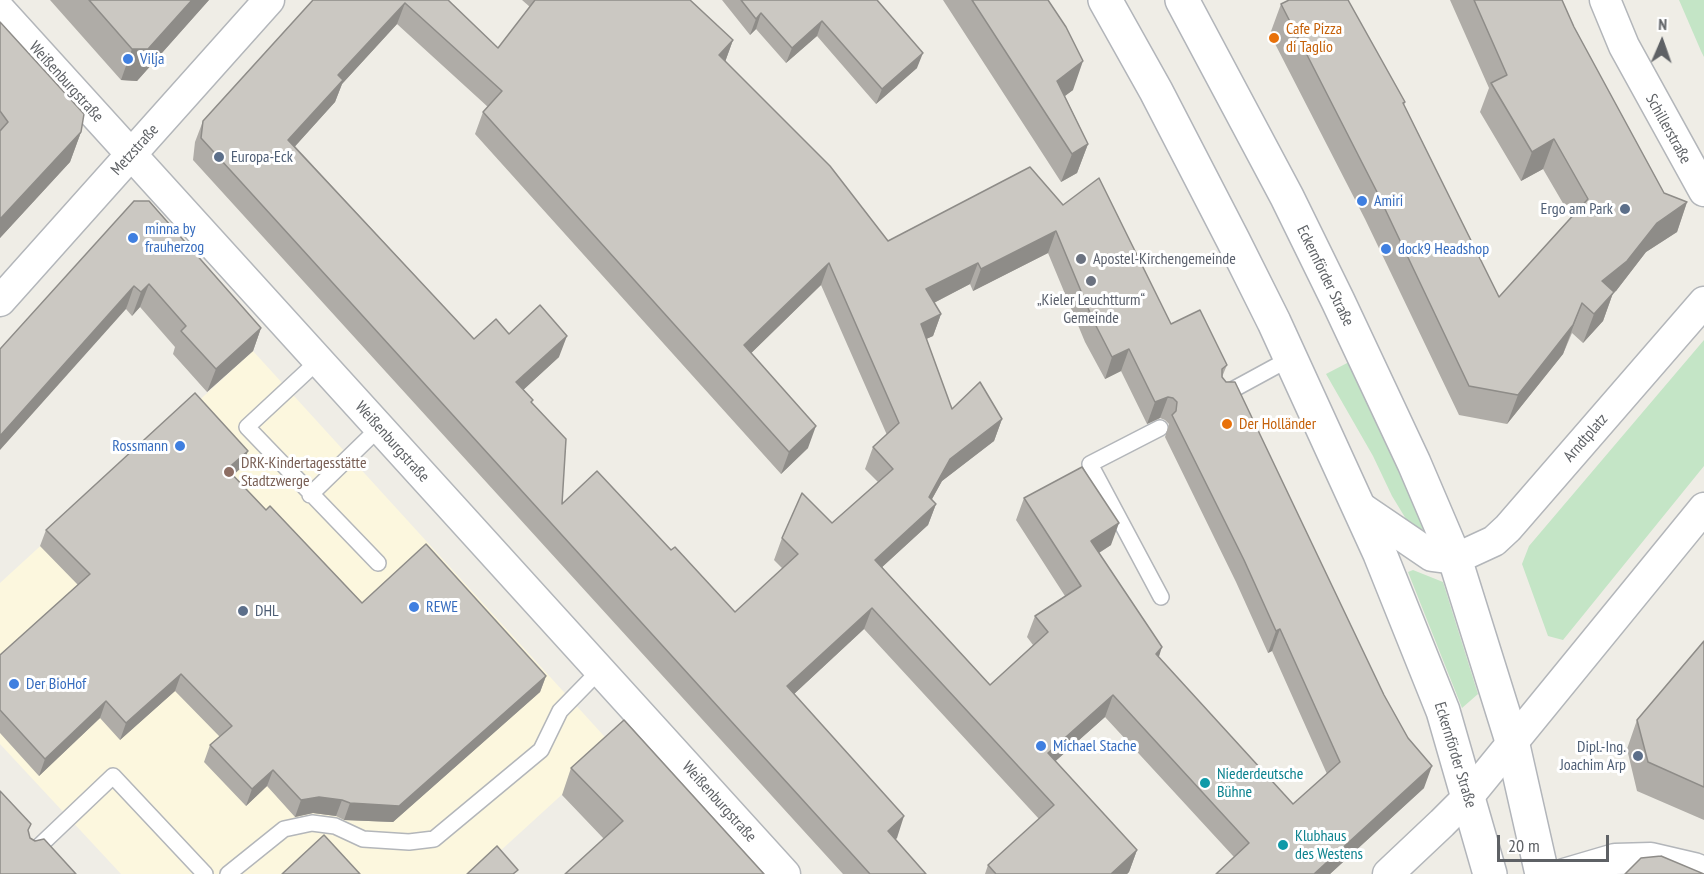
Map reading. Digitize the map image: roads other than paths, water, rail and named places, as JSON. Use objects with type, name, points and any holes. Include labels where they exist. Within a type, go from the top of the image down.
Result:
[{"type":"main road","name":"Eckernförder Straße","points":[[1105,0],[1156,91],[1239,250],[1380,554],[1443,711],[1490,874]]},
{"type":"main road","name":"Eckernförder Straße","points":[[1182,0],[1287,197],[1333,290],[1414,463],[1455,559],[1512,741],[1542,874]]},
{"type":"street","name":"Metzstraße","points":[[0,301],[269,0]]},
{"type":"street","name":"Schillerstraße","points":[[1605,0],[1624,46],[1704,191]]},
{"type":"street","name":"Weißenburgstraße","points":[[0,10],[785,874]]},
{"type":"street","name":"Arndtplatz","points":[[1455,559],[1494,541],[1508,528],[1704,302]]},
{"type":"street","points":[[1357,505],[1432,555],[1455,559]]},
{"type":"street","points":[[1388,874],[1468,797],[1704,508]]},
{"type":"street","points":[[1572,871],[1615,860],[1651,858],[1704,872]]},
{"type":"lane","points":[[1223,395],[1290,358]]},
{"type":"lane","points":[[318,361],[247,428],[378,563]]},
{"type":"lane","points":[[310,495],[379,428]]},
{"type":"lane","points":[[1160,428],[1089,464],[1161,597]]},
{"type":"lane","points":[[228,874],[284,829],[312,823],[335,826],[363,839],[410,842],[434,839],[541,750],[560,711],[600,670]]},
{"type":"lane","points":[[29,855],[113,776],[205,874]]},
{"type":"place","name":"Cafe Pizza di Taglio","points":[[1274,38]]},
{"type":"place","name":"Vilja","points":[[128,59]]},
{"type":"place","name":"Europa-Eck","points":[[219,157]]},
{"type":"place","name":"Amiri","points":[[1362,201]]},
{"type":"place","name":"Ergo am Park","points":[[1625,209]]},
{"type":"place","name":"minna by frauherzog","points":[[133,238]]},
{"type":"place","name":"dock9 Headshop","points":[[1386,249]]},
{"type":"place","name":"Apostel-Kirchengemeinde","points":[[1081,259]]},
{"type":"place","name":"„Kieler Leuchtturm“ Gemeinde","points":[[1091,281]]},
{"type":"place","name":"Der Holländer","points":[[1227,424]]},
{"type":"place","name":"Rossmann","points":[[180,446]]},
{"type":"place","name":"DRK-Kindertagesstätte Stadtzwerge","points":[[229,472]]},
{"type":"place","name":"REWE","points":[[414,607]]},
{"type":"place","name":"DHL","points":[[243,611]]},
{"type":"place","name":"Der BioHof","points":[[14,684]]},
{"type":"place","name":"Michael Stache","points":[[1041,746]]},
{"type":"place","name":"Dipl.-Ing. Joachim Arp","points":[[1638,756]]},
{"type":"place","name":"Niederdeutsche Bühne","points":[[1205,783]]},
{"type":"place","name":"Klubhaus des Westens","points":[[1283,845]]}]
